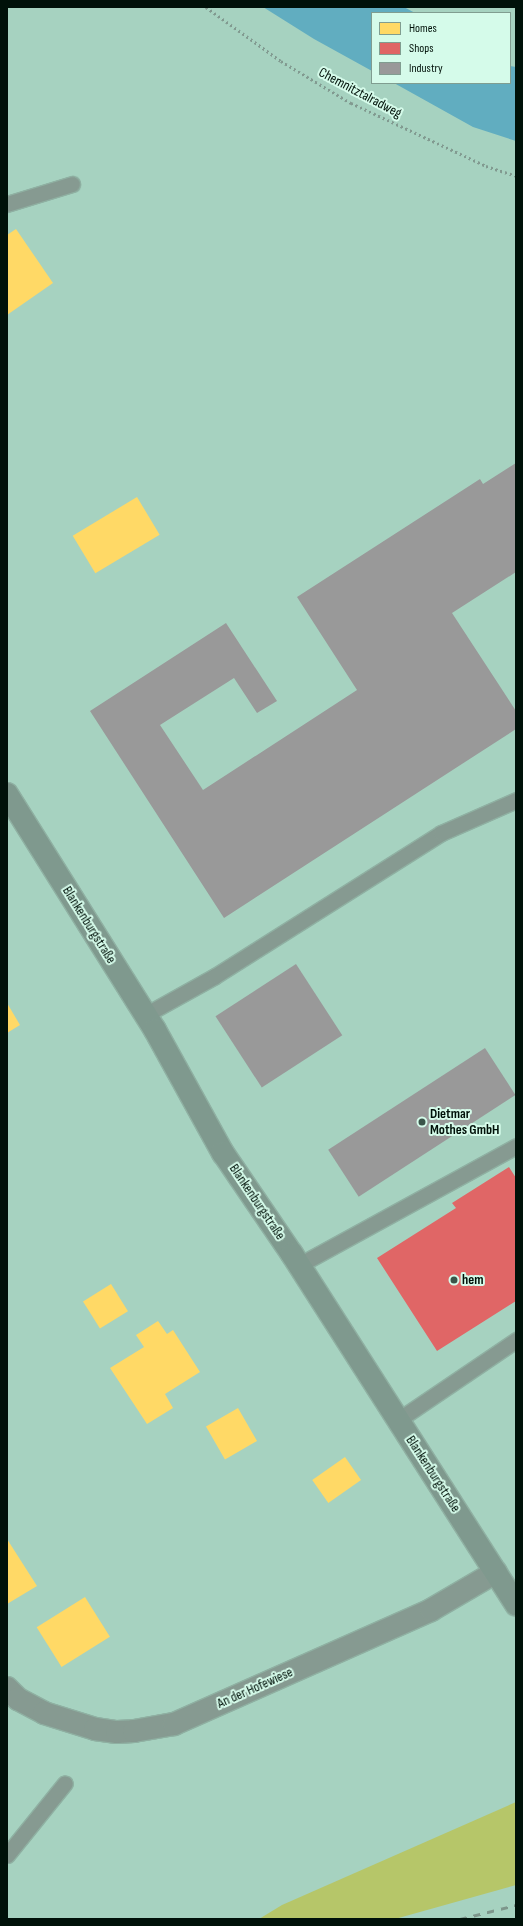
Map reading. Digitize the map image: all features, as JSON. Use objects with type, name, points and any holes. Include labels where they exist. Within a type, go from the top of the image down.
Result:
[{"type":"main road","name":"Blankenburgstraße","points":[[7,794],[145,1015],[223,1153],[299,1265],[516,1604]]},
{"type":"street","name":"An der Hofewiese","points":[[7,1688],[18,1699],[44,1713],[95,1729],[117,1732],[134,1731],[174,1724],[431,1610],[496,1572]]},
{"type":"lane","points":[[7,204],[72,184]]},
{"type":"lane","points":[[145,1015],[215,976],[441,833],[516,800]]},
{"type":"lane","points":[[299,1265],[516,1146]]},
{"type":"lane","points":[[398,1420],[516,1340]]},
{"type":"lane","points":[[7,1855],[65,1783]]},
{"type":"path","name":"Chemnitztalradweg","points":[[206,7],[281,61],[351,102],[486,166],[516,176]]},
{"type":"green space","points":[[516,1802],[516,1885],[395,1919],[259,1919],[282,1905]]},
{"type":"water","points":[[263,7],[404,7],[413,12],[371,12],[371,70],[314,39]]},
{"type":"water","points":[[511,66],[516,67],[516,141],[473,127],[396,84],[511,84]]},
{"type":"building: Homes","points":[[16,229],[53,283],[7,315],[7,235]]},
{"type":"building: Homes","points":[[137,497],[160,535],[95,573],[73,536]]},
{"type":"building: Homes","points":[[7,1003],[20,1025],[7,1033]]},
{"type":"building: Homes","points":[[111,1284],[128,1311],[100,1329],[83,1301]]},
{"type":"building: Homes","points":[[158,1321],[167,1334],[173,1330],[200,1372],[165,1394],[173,1408],[147,1424],[110,1368],[144,1347],[136,1335]]},
{"type":"building: Homes","points":[[238,1408],[257,1441],[225,1459],[206,1426]]},
{"type":"building: Homes","points":[[345,1457],[361,1480],[328,1503],[312,1480]]},
{"type":"building: Homes","points":[[7,1539],[37,1586],[7,1604]]},
{"type":"building: Homes","points":[[85,1597],[110,1637],[62,1667],[37,1627]]},
{"type":"building: Shops","name":"hem","points":[[509,1167],[516,1178],[516,1301],[437,1351],[377,1258],[456,1208],[452,1203]]},
{"type":"building: Industry","points":[[516,463],[516,572],[452,613],[516,711],[516,729],[224,918],[90,711],[226,623],[277,701],[257,713],[234,678],[160,725],[203,790],[357,690],[297,597],[480,479],[483,484]]},
{"type":"building: Industry","points":[[296,964],[342,1035],[262,1088],[215,1016]]},
{"type":"building: Industry","name":"Dietmar Mothes GmbH","points":[[485,1048],[515,1095],[359,1197],[328,1150]]},
{"type":"railway","points":[[460,1919],[516,1905]]},
{"type":"place","name":"Dietmar Mothes GmbH","points":[[422,1122]]},
{"type":"place","name":"hem","points":[[454,1280]]}]
